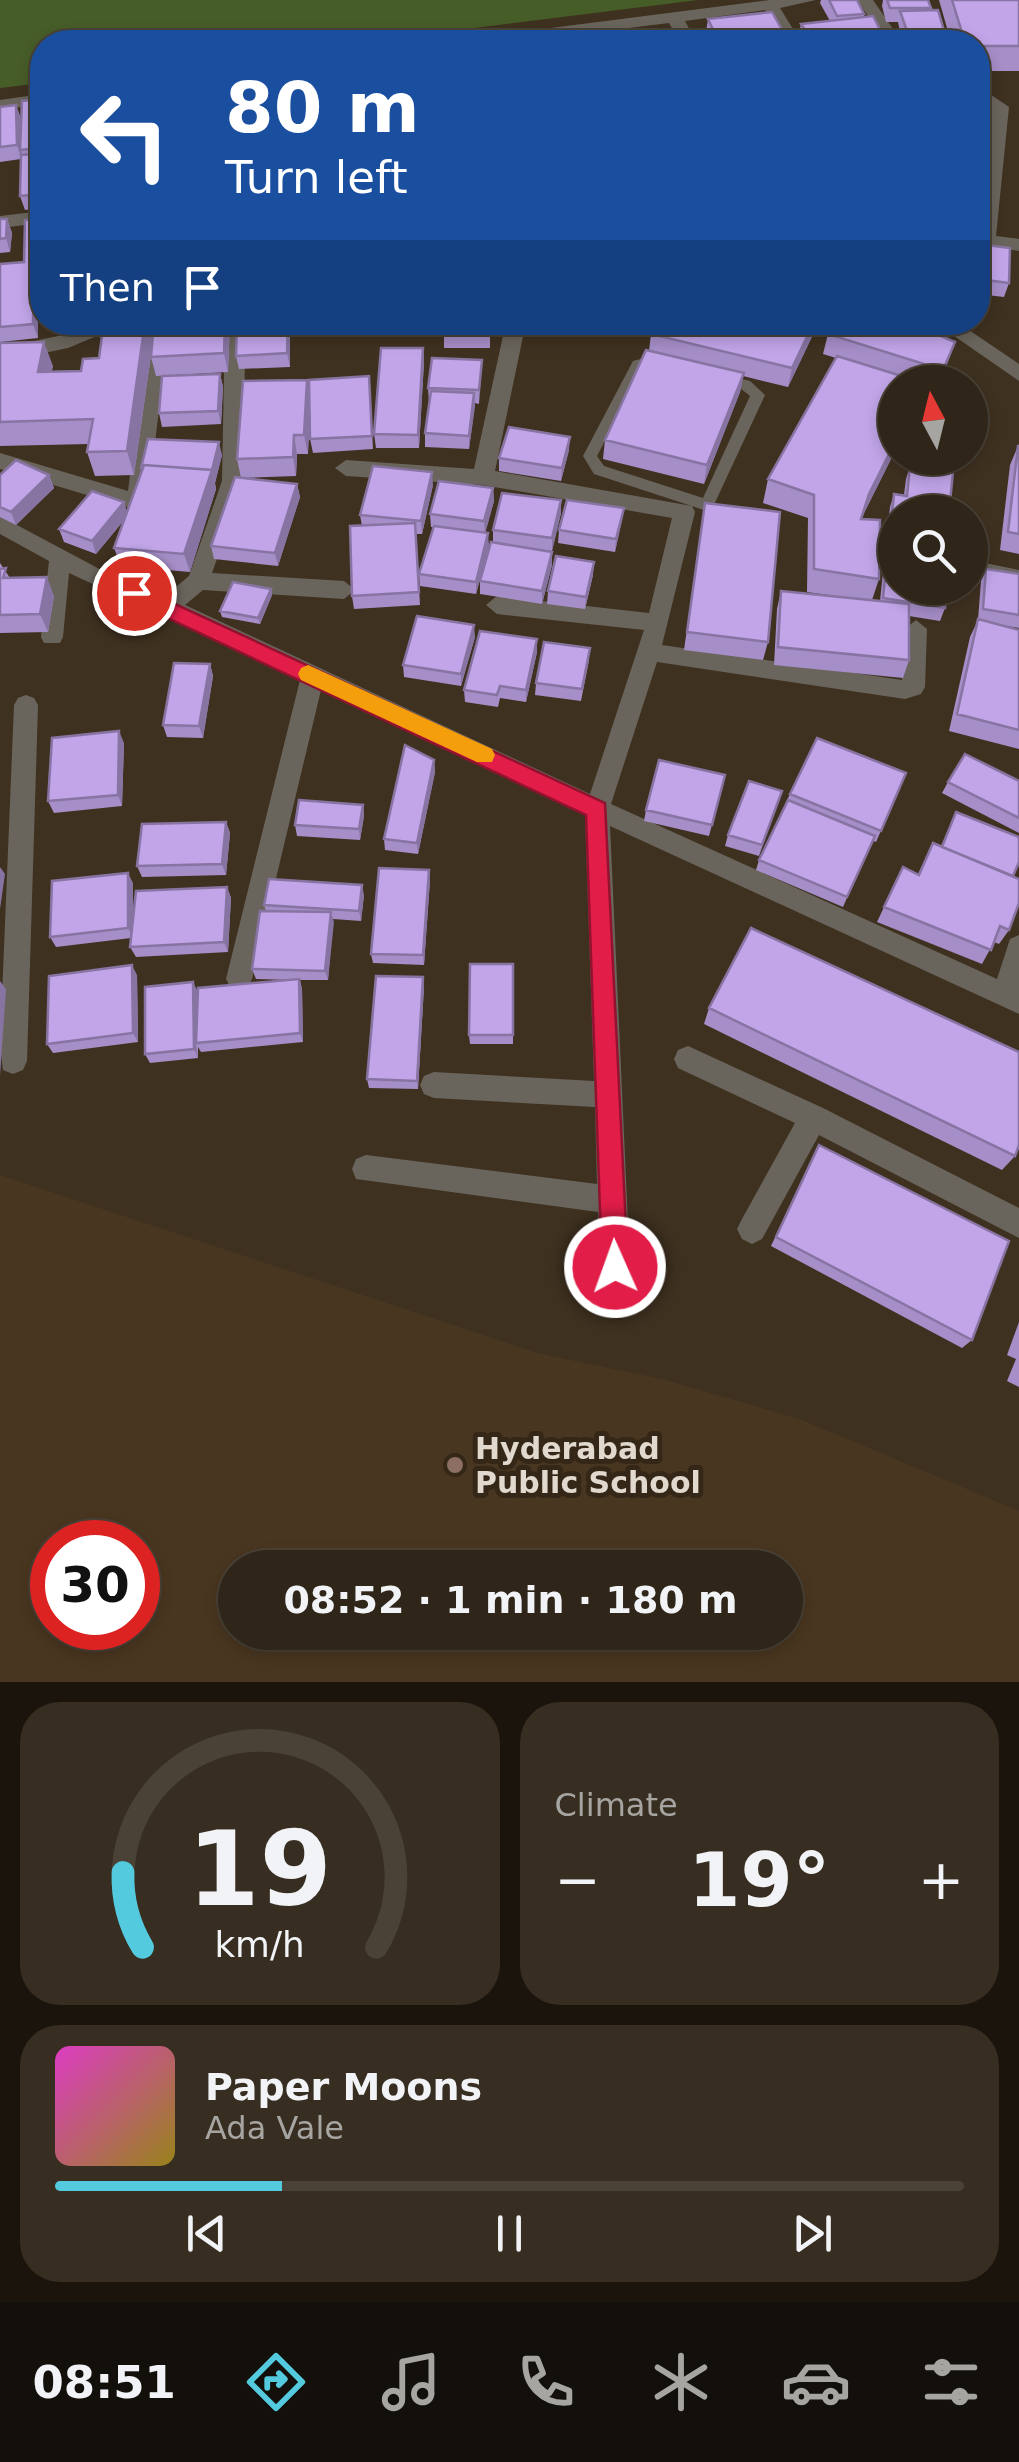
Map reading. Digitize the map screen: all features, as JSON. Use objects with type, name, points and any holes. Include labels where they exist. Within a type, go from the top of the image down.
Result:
[{"type":"street","points":[[596,30],[808,0]]},
{"type":"street","points":[[865,0],[886,30]]},
{"type":"street","points":[[770,6],[785,30]]},
{"type":"street","points":[[676,20],[681,30]]},
{"type":"street","points":[[990,100],[1000,108],[990,181]]},
{"type":"street","points":[[0,105],[30,101]]},
{"type":"street","points":[[0,222],[30,218]]},
{"type":"street","points":[[990,241],[1019,245]]},
{"type":"street","points":[[0,355],[82,335]]},
{"type":"street","points":[[0,460],[137,502],[158,335]]},
{"type":"street","points":[[168,607],[198,580],[233,481],[235,335]]},
{"type":"street","points":[[483,477],[513,335]]},
{"type":"street","points":[[962,335],[1019,374]]},
{"type":"street","points":[[346,468],[483,477],[689,506],[658,624],[597,810],[615,1267]]},
{"type":"street","points":[[0,524],[99,579],[168,607],[597,810],[1012,998],[1019,947]]},
{"type":"street","points":[[52,637],[60,557]]},
{"type":"street","points":[[988,572],[1019,578]]},
{"type":"street","points":[[198,580],[344,590]]},
{"type":"street","points":[[497,606],[658,624]]},
{"type":"street","points":[[648,652],[905,690],[914,687],[916,678],[916,629]]},
{"type":"street","points":[[239,979],[313,676]]},
{"type":"street","points":[[12,1061],[7,960],[12,776],[26,705]]},
{"type":"street","points":[[688,1058],[1016,1212]]},
{"type":"street","points":[[434,1085],[608,1095]]},
{"type":"street","points":[[752,1229],[813,1117]]},
{"type":"street","points":[[366,1169],[613,1200]]},
{"type":"lane","points":[[652,361],[745,384],[758,395],[707,504],[689,506],[599,470],[590,456],[638,364],[652,361]]},
{"type":"shaded area","name":"Hyderabad Public School","points":[[0,1175],[537,1353],[666,1380],[802,1420],[1019,1511],[1019,1682],[0,1682]]},
{"type":"green space","points":[[0,0],[698,0],[458,30],[30,30],[30,84],[0,88]]},
{"type":"building","points":[[829,0],[857,0],[864,14],[837,16]]},
{"type":"building","points":[[887,0],[928,0],[931,8],[890,8]]},
{"type":"building","points":[[952,0],[1019,0],[1019,46],[990,46],[990,30],[961,30]]},
{"type":"building","points":[[938,10],[944,30],[907,30],[900,11]]},
{"type":"building","points":[[772,12],[782,30],[713,30],[708,19]]},
{"type":"building","points":[[873,16],[880,30],[805,30],[801,24]]},
{"type":"building","points":[[30,100],[30,149],[20,150],[22,101]]},
{"type":"building","points":[[16,105],[17,145],[0,147],[0,107]]},
{"type":"building","points":[[30,154],[30,195],[20,196],[21,155]]},
{"type":"building","points":[[0,219],[7,219],[6,238],[0,239]]},
{"type":"building","points":[[30,219],[30,324],[0,327],[0,264],[24,262],[25,220]]},
{"type":"building","points":[[990,246],[1010,248],[1009,283],[990,281]]},
{"type":"building","points":[[102,335],[143,335],[127,451],[87,452],[93,419],[0,422],[0,343],[44,342],[38,372],[81,371],[83,359],[99,358]]},
{"type":"building","points":[[153,335],[225,335],[224,353],[151,357]]},
{"type":"building","points":[[237,335],[288,335],[287,353],[236,356]]},
{"type":"building","points":[[655,335],[808,335],[792,368]]},
{"type":"building","points":[[831,335],[938,335],[955,342],[945,365],[927,365]]},
{"type":"building","points":[[381,348],[423,348],[418,435],[374,434]]},
{"type":"building","points":[[646,350],[744,373],[707,465],[605,440]]},
{"type":"building","points":[[837,356],[878,369],[878,475],[861,519],[878,520],[878,579],[814,569],[814,495],[768,479]]},
{"type":"building","points":[[432,358],[482,360],[479,390],[428,388]]},
{"type":"building","points":[[220,374],[218,411],[159,413],[162,376]]},
{"type":"building","points":[[369,376],[372,436],[310,439],[309,380]]},
{"type":"building","points":[[307,380],[304,435],[294,435],[293,457],[237,459],[243,381]]},
{"type":"building","points":[[431,391],[474,393],[469,436],[425,433]]},
{"type":"building","points":[[509,427],[570,437],[562,468],[499,458]]},
{"type":"building","points":[[148,439],[219,442],[212,470],[144,465],[141,468]]},
{"type":"building","points":[[1019,446],[1019,534],[1008,532]]},
{"type":"building","points":[[16,460],[49,475],[11,512],[0,507],[0,475]]},
{"type":"building","points":[[144,465],[212,470],[184,554],[114,548]]},
{"type":"building","points":[[373,466],[432,472],[421,521],[360,515]]},
{"type":"building","points":[[909,475],[953,475],[951,495],[907,495]]},
{"type":"building","points":[[235,477],[297,484],[275,553],[211,546]]},
{"type":"building","points":[[439,481],[493,488],[484,521],[430,514]]},
{"type":"building","points":[[92,491],[124,502],[92,541],[59,529]]},
{"type":"building","points":[[502,493],[561,500],[552,538],[493,530]]},
{"type":"building","points":[[567,500],[624,508],[616,539],[559,530]]},
{"type":"building","points":[[705,503],[780,512],[768,642],[687,632]]},
{"type":"building","points":[[415,523],[419,592],[352,596],[350,526]]},
{"type":"building","points":[[434,526],[488,533],[476,582],[419,574]]},
{"type":"building","points":[[491,542],[552,552],[542,591],[480,581]]},
{"type":"building","points":[[556,556],[594,562],[586,597],[548,591]]},
{"type":"building","points":[[6,568],[3,578],[47,577],[40,614],[0,615],[0,569]]},
{"type":"building","points":[[988,569],[1019,574],[1019,615],[983,609],[988,605]]},
{"type":"building","points":[[233,582],[271,589],[258,618],[220,611]]},
{"type":"building","points":[[781,591],[878,601],[878,605],[909,605],[909,660],[778,647]]},
{"type":"building","points":[[417,616],[474,625],[461,674],[403,665]]},
{"type":"building","points":[[978,619],[1019,630],[1019,730],[957,714]]},
{"type":"building","points":[[480,631],[537,639],[526,690],[500,686],[497,695],[464,690]]},
{"type":"building","points":[[544,642],[590,648],[582,689],[536,683]]},
{"type":"building","points":[[174,663],[210,664],[199,726],[163,725]]},
{"type":"building","points":[[119,731],[118,795],[48,801],[52,738]]},
{"type":"building","points":[[817,738],[906,773],[881,831],[790,794]]},
{"type":"building","points":[[405,745],[434,760],[417,843],[384,839]]},
{"type":"building","points":[[965,754],[1019,781],[1019,818],[948,782]]},
{"type":"building","points":[[659,760],[725,775],[712,825],[646,810]]},
{"type":"building","points":[[749,781],[782,791],[762,845],[728,835]]},
{"type":"building","points":[[299,800],[363,805],[359,829],[295,825]]},
{"type":"building","points":[[788,800],[875,836],[847,897],[759,860]]},
{"type":"building","points":[[956,812],[1019,837],[1019,862],[1013,876],[942,847]]},
{"type":"building","points":[[226,822],[222,864],[137,866],[142,824]]},
{"type":"building","points":[[933,843],[1019,879],[1019,903],[1009,930],[1000,926],[991,950],[884,907],[903,867],[919,875]]},
{"type":"building","points":[[379,868],[429,870],[423,955],[371,954]]},
{"type":"building","points":[[128,873],[128,928],[50,937],[52,881]]},
{"type":"building","points":[[269,879],[362,885],[359,911],[264,905]]},
{"type":"building","points":[[227,887],[224,942],[130,947],[136,891]]},
{"type":"building","points":[[260,911],[331,912],[325,971],[252,969]]},
{"type":"building","points":[[751,928],[1019,1052],[1019,1145],[1015,1156],[709,1008]]},
{"type":"building","points":[[470,964],[513,964],[513,1035],[469,1035]]},
{"type":"building","points":[[132,965],[133,1033],[47,1044],[49,976]]},
{"type":"building","points":[[376,976],[423,977],[417,1081],[367,1079]]},
{"type":"building","points":[[299,979],[300,1033],[196,1043],[198,988]]},
{"type":"building","points":[[193,982],[194,1049],[145,1054],[145,987]]},
{"type":"building","points":[[819,1145],[1009,1241],[972,1340],[776,1237]]},
{"type":"slow traffic","points":[[308,674],[484,755]]},
{"type":"place","name":"Hyderabad Public School","points":[[455,1465]]},
{"type":"route","points":[[134,593],[374,702],[597,810],[615,1267]]}]
